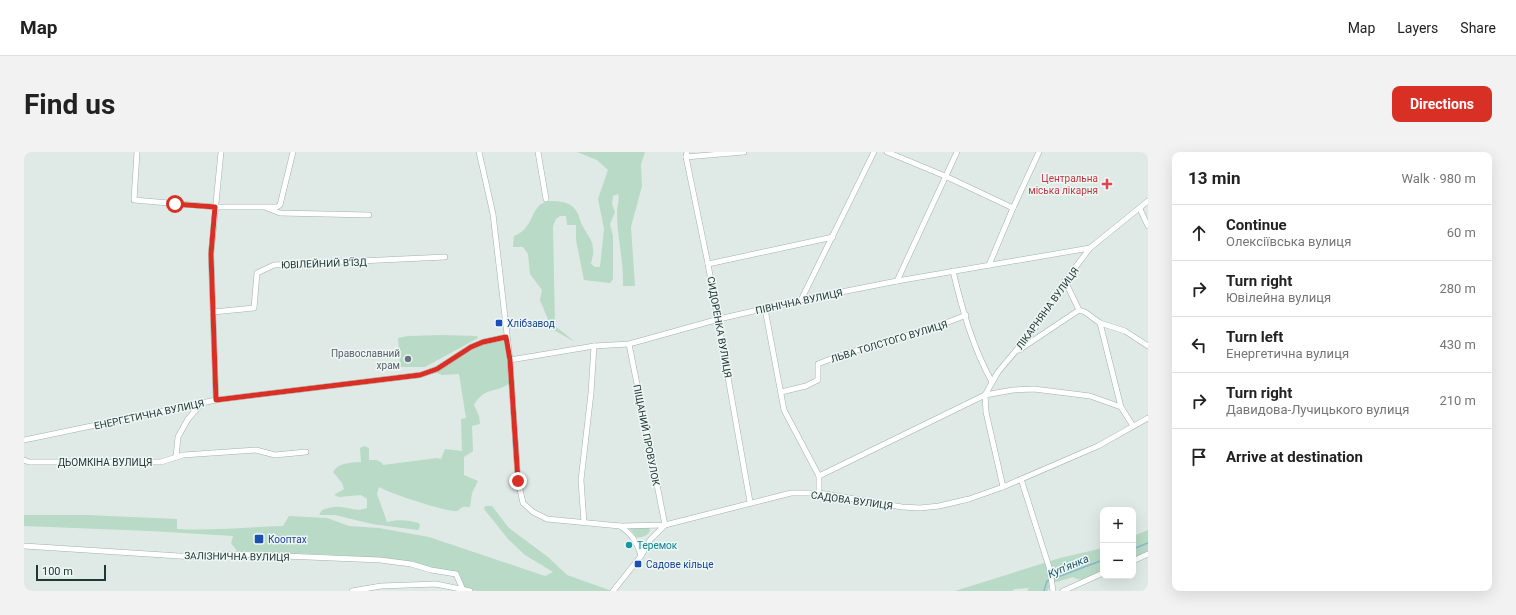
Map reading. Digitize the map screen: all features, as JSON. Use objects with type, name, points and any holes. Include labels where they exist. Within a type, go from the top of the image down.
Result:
[{"type":"street","points":[[137,152],[134,200],[215,207],[277,207],[280,205],[293,152]]},
{"type":"street","points":[[216,400],[211,254],[221,152]]},
{"type":"street","points":[[479,152],[493,214],[506,337],[510,360]]},
{"type":"street","points":[[538,152],[546,199]]},
{"type":"street","points":[[687,155],[744,152]]},
{"type":"street","points":[[801,300],[833,238],[874,152]]},
{"type":"street","points":[[887,152],[945,176],[1013,208]]},
{"type":"street","points":[[897,281],[956,152]]},
{"type":"street","points":[[989,265],[1039,152]]},
{"type":"street","name":"СИДОРЕНКА ВУЛИЦЯ","points":[[687,155],[719,319],[750,502]]},
{"type":"street","name":"ЛІКАРНЯНА ВУЛИЦЯ","points":[[985,395],[992,382],[1035,328],[1090,248],[1148,201]]},
{"type":"street","points":[[264,207],[280,213],[369,215]]},
{"type":"street","points":[[1140,209],[1148,226]]},
{"type":"street","points":[[708,264],[833,238]]},
{"type":"street","name":"ПІВНІЧНА ВУЛИЦЯ","points":[[510,360],[594,346],[629,344],[719,319],[801,300],[897,281],[1090,248]]},
{"type":"street","name":"ЮВІЛЕЙНИЙ В'ЇЗД","points":[[213,312],[254,308],[257,272],[274,265],[445,257]]},
{"type":"street","points":[[953,271],[981,362],[992,382]]},
{"type":"street","points":[[1066,281],[1078,310]]},
{"type":"street","points":[[765,308],[782,392],[784,410],[819,476],[819,493]]},
{"type":"street","points":[[1014,353],[1078,310],[1085,312],[1100,323],[1125,331],[1148,346]]},
{"type":"street","name":"ЛЬВА ТОЛСТОГО ВУЛИЦЯ","points":[[782,392],[806,386],[818,380],[818,364],[830,359],[862,348],[936,328],[966,316]]},
{"type":"street","points":[[1100,323],[1121,407],[1133,426]]},
{"type":"street","name":"ЕНЕРГЕТИЧНА ВУЛИЦЯ","points":[[24,440],[216,400],[420,375],[437,369],[471,347],[483,342],[506,337]]},
{"type":"street","name":"ПІЩАНИЙ ПРОВУЛОК","points":[[629,344],[665,525]]},
{"type":"street","points":[[584,523],[581,480],[591,393],[594,346]]},
{"type":"street","name":"САДОВА ВУЛИЦЯ","points":[[510,360],[518,481],[523,503],[533,512],[547,518],[584,523],[620,526],[665,525],[750,502],[791,493],[819,493],[902,507],[920,508],[969,499],[1003,487],[1098,446],[1148,418]]},
{"type":"street","points":[[819,476],[985,395],[1013,390],[1034,389],[1090,396],[1121,407]]},
{"type":"street","points":[[985,395],[986,412],[1003,487]]},
{"type":"street","points":[[176,457],[178,437],[188,419],[202,403]]},
{"type":"street","name":"ДЬОМКІНА ВУЛИЦЯ","points":[[24,460],[29,462],[161,462],[176,457],[256,450],[274,454],[306,452]]},
{"type":"street","points":[[1021,479],[1050,575],[1053,591]]},
{"type":"street","points":[[613,591],[641,556],[650,540],[665,525]]},
{"type":"street","points":[[620,526],[635,540],[641,556]]},
{"type":"street","name":"ЗАЛІЗНИЧНА ВУЛИЦЯ","points":[[24,546],[195,557],[233,554],[380,560],[411,564],[431,570],[456,574],[463,590]]},
{"type":"street","points":[[1136,560],[1148,554]]},
{"type":"street","points":[[1063,591],[1100,575]]},
{"type":"street","points":[[352,591],[381,586],[436,584],[470,591]]},
{"type":"green space","points":[[577,152],[645,152],[641,164],[642,186],[631,227],[635,286],[623,286],[617,222],[618,194],[613,196],[612,204],[615,212],[610,224],[613,236],[613,279],[610,283],[584,280],[576,240],[576,225],[567,225],[566,216],[560,216],[556,219],[553,226],[555,326],[575,342],[552,329],[540,300],[542,290],[530,274],[528,254],[523,247],[513,247],[514,236],[522,231],[527,225],[538,207],[543,203],[551,201],[566,203],[572,206],[576,211],[581,224],[593,245],[591,264],[595,267],[600,267],[604,229],[598,199],[608,170],[597,160]]},
{"type":"green space","points":[[408,336],[477,336],[478,338],[425,367],[400,367],[398,338]]},
{"type":"green space","points":[[506,337],[512,381],[501,388],[482,395],[474,405],[479,416],[480,424],[472,426],[473,451],[464,457],[464,475],[478,481],[472,493],[470,507],[463,507],[456,511],[450,511],[379,487],[377,494],[387,522],[403,520],[419,523],[420,526],[418,530],[372,524],[335,515],[319,515],[322,510],[334,507],[357,510],[367,508],[367,499],[361,495],[339,497],[334,495],[344,489],[342,483],[333,472],[338,466],[361,462],[360,448],[364,446],[369,448],[369,460],[377,460],[383,465],[437,458],[441,459],[445,449],[462,451],[461,419],[466,418],[459,374],[442,375],[437,373],[364,385],[437,369],[471,347]]},
{"type":"green space","points":[[485,506],[492,506],[509,528],[548,557],[567,575],[612,591],[477,591],[465,589],[461,579],[405,561],[336,555],[237,551],[231,543],[233,536],[24,526],[24,515],[87,515],[177,519],[177,529],[283,526],[289,516],[327,518],[349,526],[379,528],[429,537],[545,576],[553,572],[525,555],[508,539],[484,509]]},
{"type":"green space","points":[[629,527],[648,527],[650,530],[648,534],[644,536],[636,537]]},
{"type":"green space","points":[[1148,530],[1148,554],[1136,560],[1136,543],[1136,535]]},
{"type":"green space","points":[[1100,549],[1100,575],[1084,580],[1073,577],[1050,584],[1048,591],[1027,591],[1029,588],[1015,589],[1012,591],[955,591],[1060,558]]},
{"type":"waterway","name":"Куп'янка","points":[[1136,548],[1148,543]]},
{"type":"waterway","name":"Куп'янка","points":[[1044,591],[1047,581],[1100,561]]},
{"type":"place","name":"Центральна міська лікарня","points":[[1107,184]]},
{"type":"place","name":"Хлібзавод","points":[[499,323]]},
{"type":"place","name":"Православний храм","points":[[408,359]]},
{"type":"place","name":"Кооптах","points":[[259,539]]},
{"type":"place","name":"Теремок","points":[[629,545]]},
{"type":"place","name":"Садове кільце","points":[[638,564]]},
{"type":"route","points":[[175,204],[215,207],[211,254],[216,400],[420,375],[437,369],[471,347],[483,342],[506,337],[510,360],[518,481]]}]
